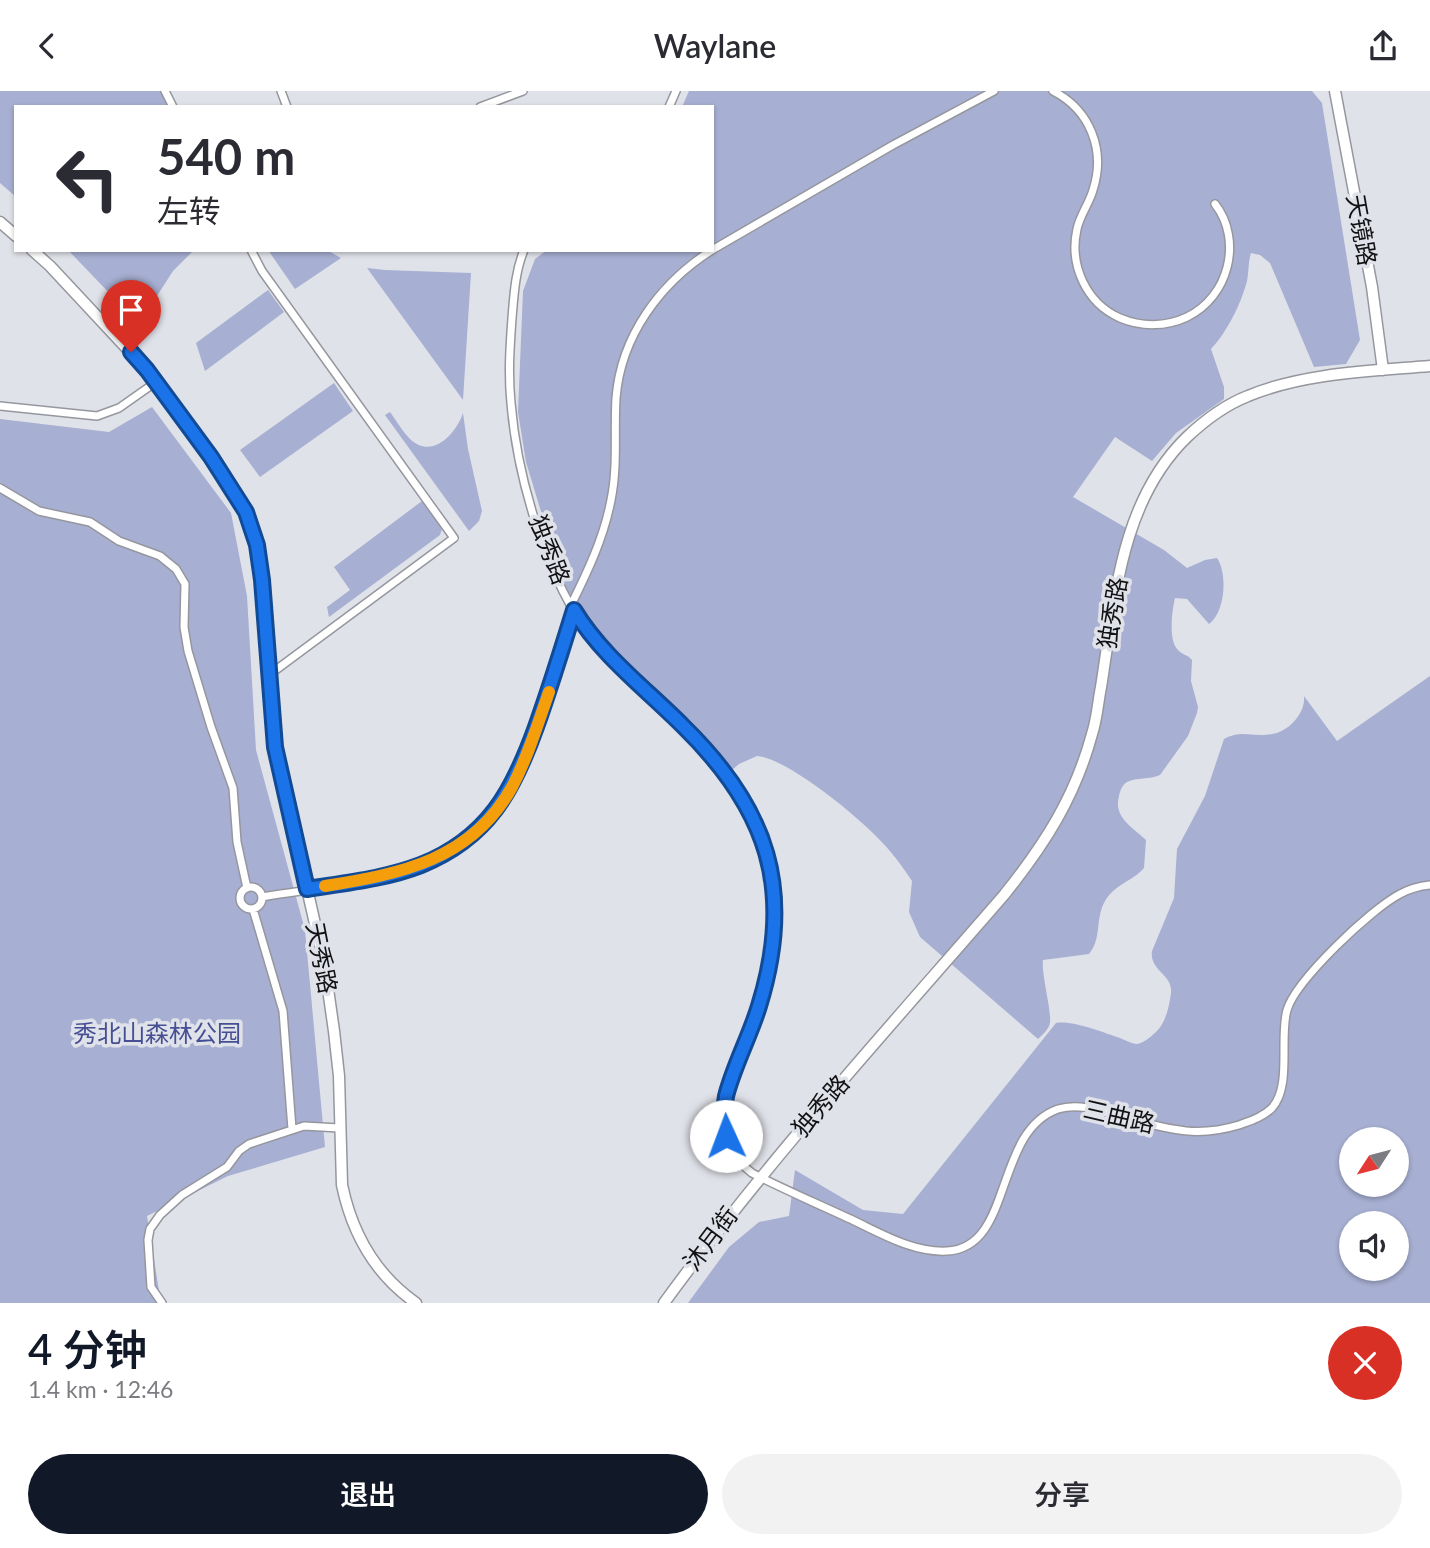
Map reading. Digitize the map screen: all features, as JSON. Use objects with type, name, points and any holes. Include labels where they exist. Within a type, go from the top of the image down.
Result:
[{"type":"main road","name":"天镜路","points":[[1335,91],[1372,287],[1383,370]]},
{"type":"main road","points":[[0,222],[14,234]]},
{"type":"main road","name":"天秀路","points":[[35,252],[99,317],[156,382],[211,457],[246,512],[257,545],[262,580],[275,747],[325,968],[334,1031],[339,1076],[342,1185],[351,1220],[369,1254],[392,1283],[416,1303]]},
{"type":"main road","name":"独秀路","points":[[760,1177],[1004,895],[1037,854],[1059,817],[1080,771],[1093,732],[1126,543],[1142,500],[1169,457],[1208,419],[1246,396],[1298,381],[1430,366]]},
{"type":"main road","name":"沐月街","points":[[663,1303],[716,1230],[760,1177]]},
{"type":"street","points":[[485,105],[523,91]]},
{"type":"street","points":[[714,249],[893,145],[994,91]]},
{"type":"street","points":[[1053,91],[1079,109],[1095,139],[1097,173],[1093,192],[1078,226],[1075,247],[1082,282],[1103,308],[1128,321],[1161,324],[1187,318],[1207,304],[1223,280],[1230,253],[1227,226],[1216,204]]},
{"type":"street","points":[[252,252],[262,271],[454,538],[268,675]]},
{"type":"street","name":"独秀路","points":[[523,252],[516,278],[511,337],[513,425],[525,481],[552,564],[572,607],[603,650],[685,727],[724,770],[748,806],[763,843],[774,899],[771,957],[759,1007],[728,1089],[724,1111],[726,1136],[733,1153],[745,1167],[760,1177]]},
{"type":"street","points":[[262,897],[371,879],[421,865],[451,850],[486,822],[506,797],[520,769],[549,693],[572,607],[599,545],[616,468],[616,398],[628,348],[667,285],[709,252]]},
{"type":"street","points":[[0,406],[97,416],[119,408],[156,382]]},
{"type":"street","points":[[0,488],[39,511],[90,522],[119,541],[160,556],[183,577],[187,651],[233,788],[237,842],[247,888]]},
{"type":"street","name":"三曲路","points":[[760,1177],[901,1242],[940,1251],[964,1247],[977,1239],[990,1222],[1009,1166],[1022,1142],[1041,1120],[1055,1111],[1084,1107],[1162,1127],[1200,1133],[1219,1131],[1266,1113],[1274,1106],[1280,1093],[1286,1014],[1302,983],[1384,904],[1406,891],[1430,885]]},
{"type":"street","points":[[247,888],[256,889],[262,897]]},
{"type":"street","points":[[247,888],[241,894],[241,901],[246,908],[253,909],[260,904],[262,897]]},
{"type":"street","points":[[253,909],[283,1011],[292,1129]]},
{"type":"street","points":[[162,1303],[151,1282],[148,1240],[154,1223],[182,1195],[227,1167],[244,1147],[304,1126],[339,1128]]},
{"type":"green space","points":[[0,91],[167,91],[174,105],[14,105],[14,195],[0,183]]},
{"type":"green space","points":[[689,91],[1312,91],[1322,103],[1360,340],[1346,364],[1314,367],[1270,263],[1260,255],[1251,253],[1241,299],[1228,326],[1211,349],[1224,387],[1224,399],[1176,433],[1152,461],[1115,437],[1073,497],[1164,550],[1187,568],[1217,558],[1224,583],[1219,611],[1209,624],[1187,599],[1175,598],[1173,640],[1178,650],[1192,660],[1191,681],[1197,713],[1188,736],[1160,775],[1131,780],[1125,783],[1119,794],[1121,816],[1146,840],[1144,868],[1105,901],[1096,942],[1089,954],[1043,960],[1050,1022],[1047,1030],[1038,1039],[920,937],[909,912],[912,881],[892,854],[864,825],[808,780],[771,760],[757,756],[739,764],[726,775],[604,662],[568,601],[526,462],[518,412],[523,291],[535,259],[544,252],[714,252],[714,105],[683,105]]},
{"type":"green space","points":[[70,252],[192,252],[173,271],[139,324]]},
{"type":"green space","points":[[269,252],[330,252],[341,258],[295,289]]},
{"type":"green space","points":[[367,268],[471,273],[463,400]]},
{"type":"green space","points":[[268,290],[284,312],[205,371],[196,343]]},
{"type":"green space","points":[[334,383],[353,411],[260,477],[240,450]]},
{"type":"green space","name":"秀北山森林公园","points":[[152,407],[231,513],[247,596],[256,750],[305,930],[325,1147],[228,1176],[147,1216],[161,1303],[0,1303],[0,419],[109,432]]},
{"type":"green space","points":[[390,412],[410,439],[427,447],[435,446],[449,436],[463,413],[482,511],[479,521],[469,531],[385,415]]},
{"type":"green space","points":[[422,501],[442,529],[440,535],[329,617],[327,607],[350,590],[334,567]]},
{"type":"green space","points":[[1430,676],[1430,1303],[688,1303],[729,1247],[759,1222],[789,1216],[795,1170],[863,1210],[903,1214],[1056,1023],[1080,1025],[1136,1044],[1144,1042],[1155,1033],[1168,1009],[1171,987],[1154,963],[1152,951],[1174,898],[1177,849],[1205,796],[1224,739],[1242,734],[1272,734],[1284,730],[1299,715],[1304,696],[1337,741]]},
{"type":"slow traffic","points":[[325,886],[371,879],[421,865],[463,842],[486,822],[511,788],[549,692]]},
{"type":"route","points":[[131,352],[211,457],[246,512],[257,545],[275,747],[307,889],[371,879],[421,865],[451,850],[486,822],[506,797],[520,769],[549,693],[574,610],[603,650],[685,727],[724,770],[743,797],[758,828],[770,871],[774,899],[771,957],[759,1007],[726,1096],[726,1136]]}]
